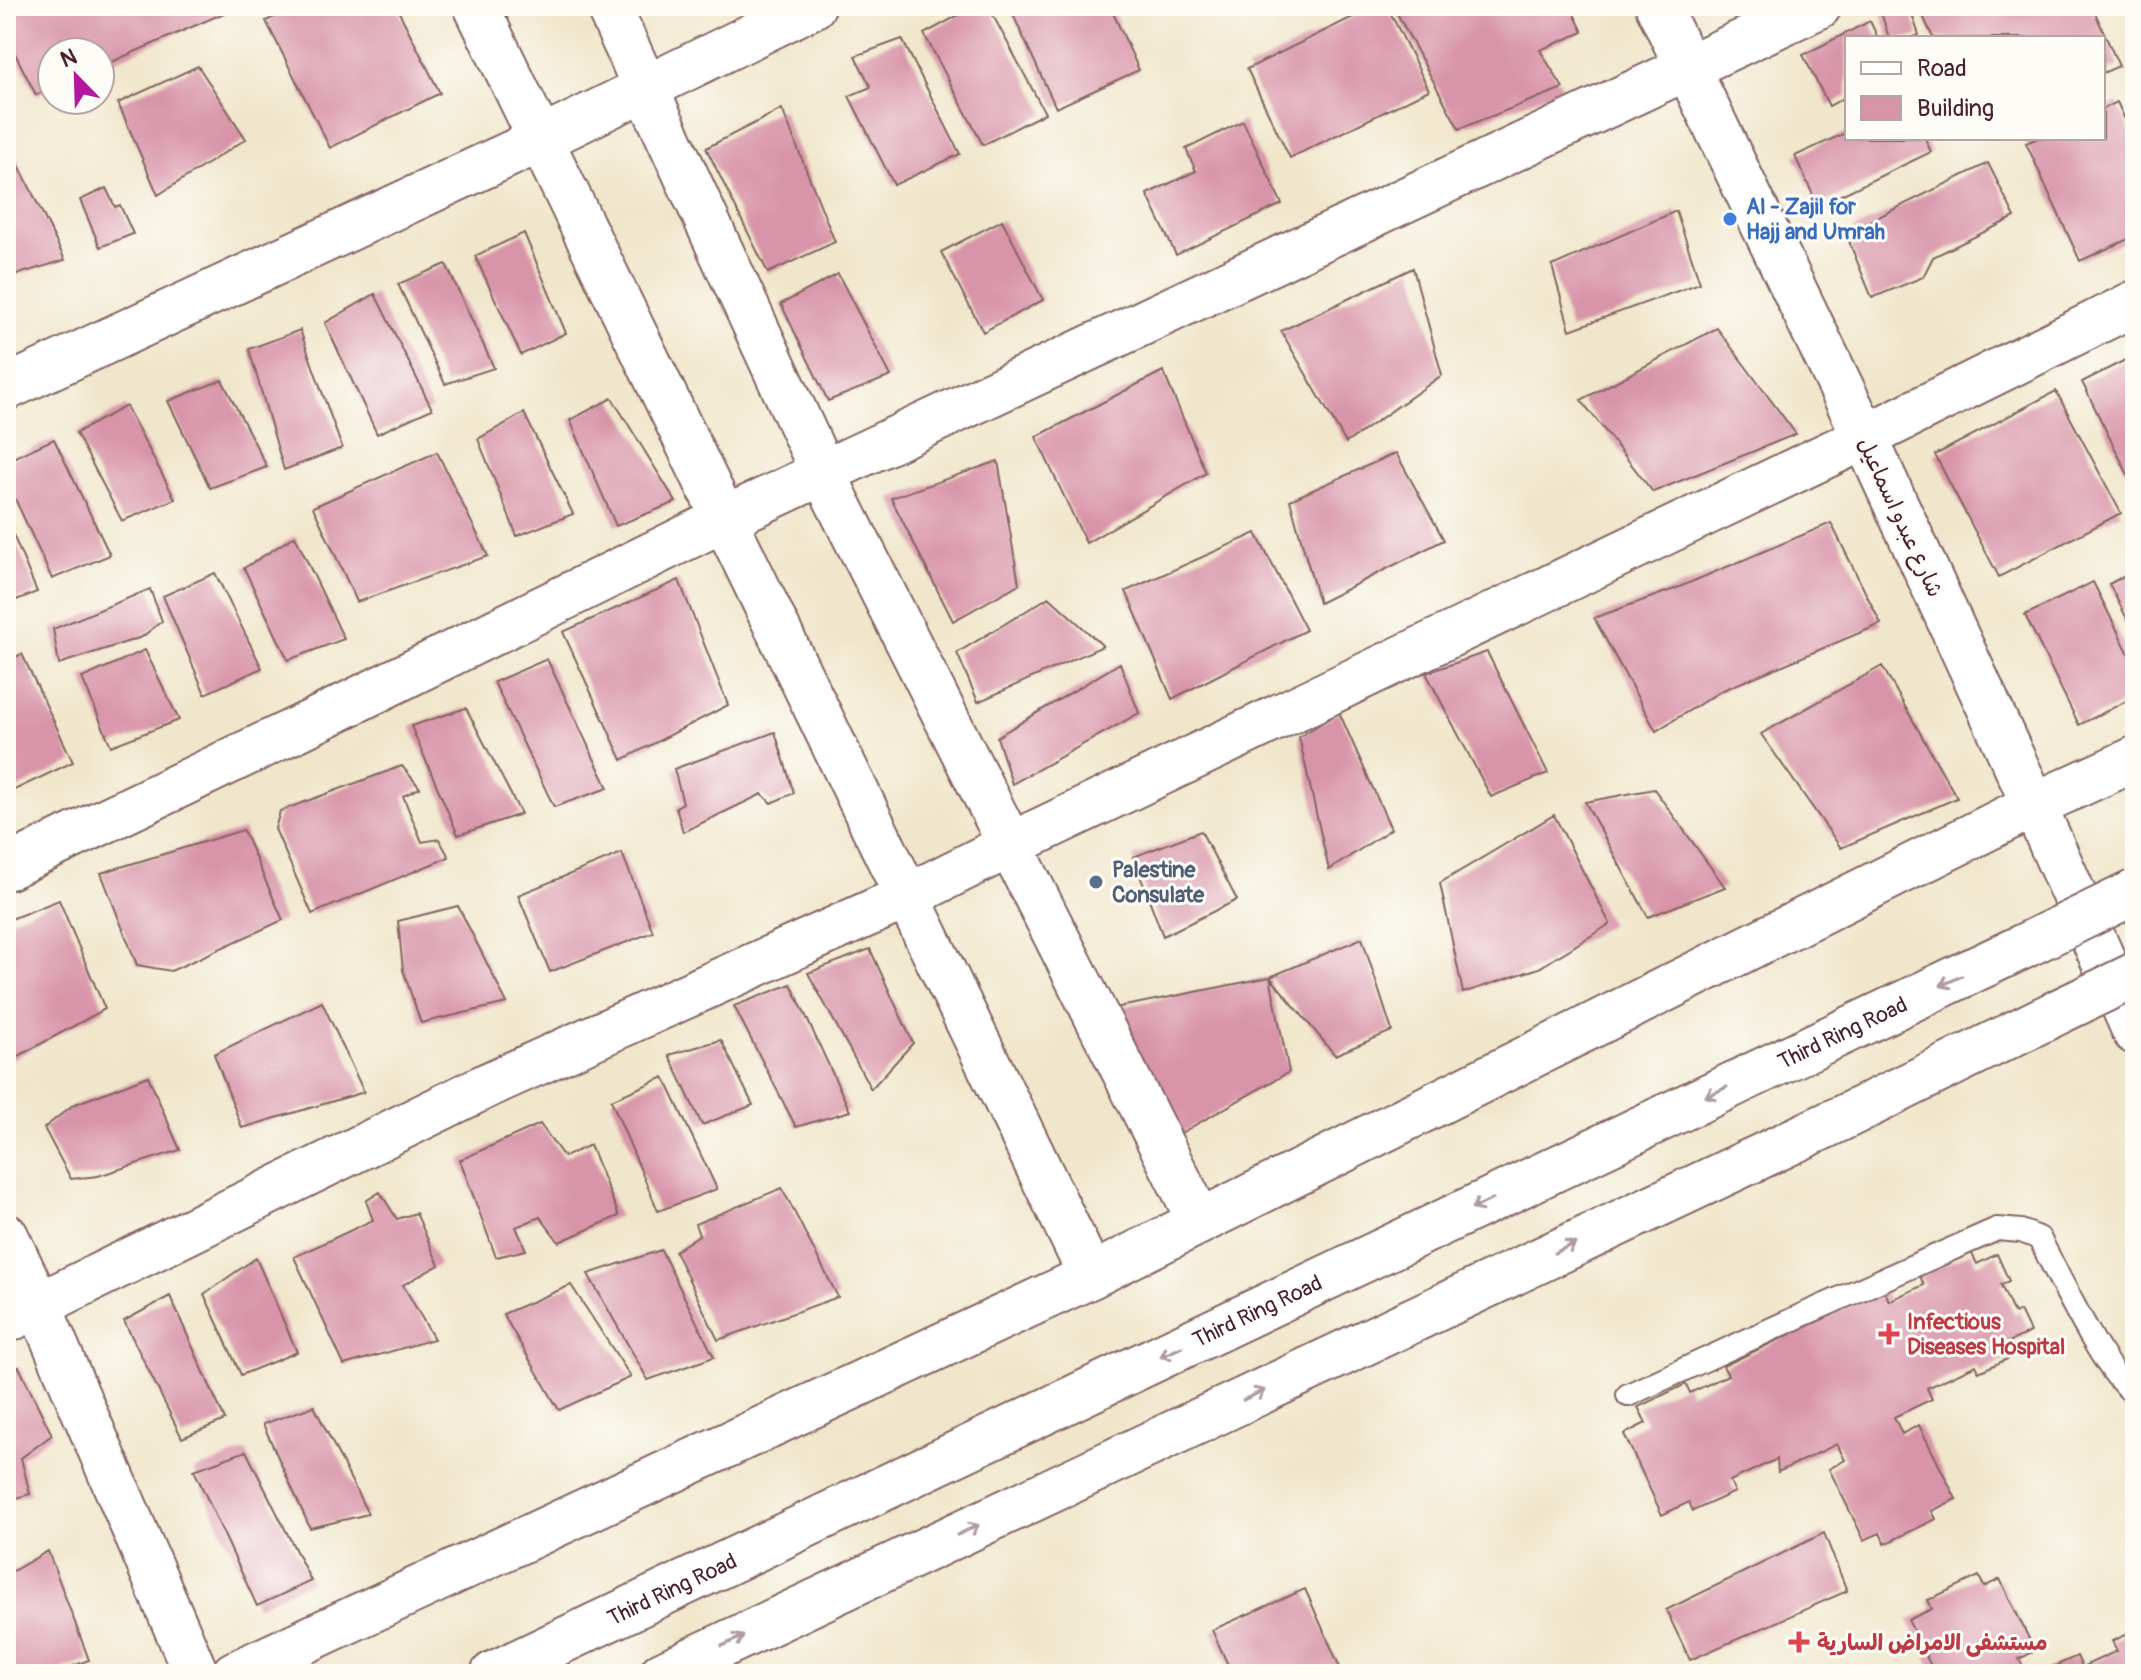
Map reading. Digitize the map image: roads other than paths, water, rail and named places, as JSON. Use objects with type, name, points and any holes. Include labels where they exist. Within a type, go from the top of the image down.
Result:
[{"type":"main road","points":[[476,6],[1091,1276]]},
{"type":"main road","points":[[608,6],[823,473],[1199,1220]]},
{"type":"main road","points":[[6,388],[542,139],[813,6]]},
{"type":"main road","name":"شارع عبدو اسماعيل","points":[[1658,6],[1865,437],[2135,1032]]},
{"type":"main road","points":[[6,868],[312,722],[724,519],[1819,6]]},
{"type":"main road","points":[[22,1314],[488,1085],[908,896],[1865,437],[2135,303]]},
{"type":"main road","points":[[234,1674],[1091,1276],[2034,805],[2135,759]]},
{"type":"main road","name":"Third Ring Road","points":[[493,1674],[2135,892]]},
{"type":"main road","points":[[662,1674],[1842,1118],[2135,975]]},
{"type":"main road","points":[[6,1236],[22,1314],[196,1674]]},
{"type":"lane","points":[[1628,1395],[1997,1229],[2021,1231],[2039,1238],[2101,1354],[2127,1390],[2135,1393]]},
{"type":"place","name":"Al - Zajil for Hajj and Umrah","points":[[1730,219]]},
{"type":"place","name":"Palestine Consulate","points":[[1096,882]]},
{"type":"place","name":"Infectious Diseases Hospital","points":[[1889,1334]]},
{"type":"place","name":"مستشفى الامراض السارية","points":[[1799,1642]]}]
